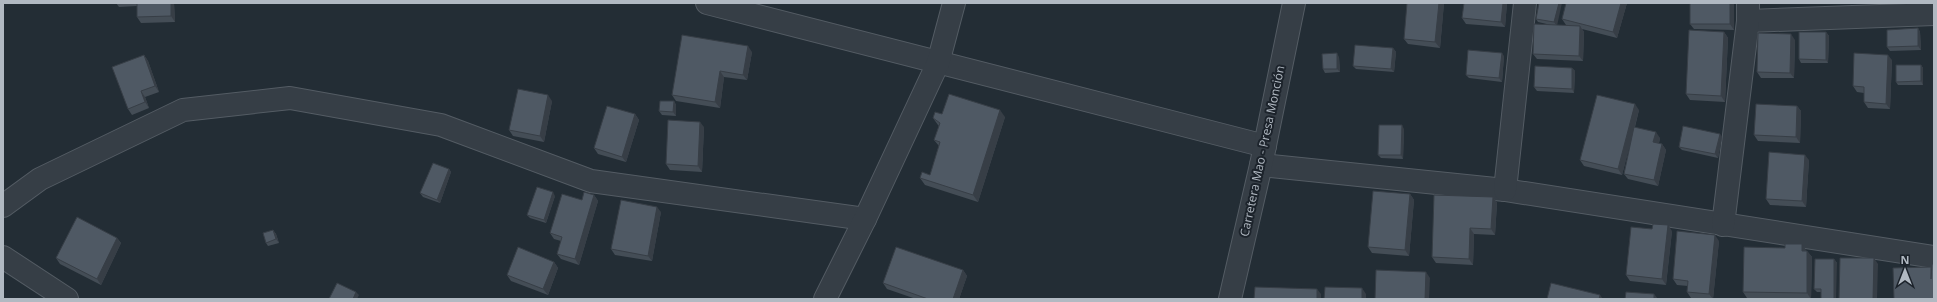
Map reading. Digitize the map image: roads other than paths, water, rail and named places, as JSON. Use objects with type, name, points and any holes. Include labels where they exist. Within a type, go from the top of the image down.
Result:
[{"type":"street","points":[[707,3],[938,63],[1263,156],[1505,190],[1934,257]]},
{"type":"street","points":[[825,299],[865,219],[938,63],[954,3]]},
{"type":"street","name":"Carretera Mao - Presa Monción","points":[[1230,299],[1263,156],[1294,3]]},
{"type":"street","points":[[1505,190],[1525,3]]},
{"type":"street","points":[[1723,225],[1748,12],[1934,14]]},
{"type":"street","points":[[3,206],[40,179],[183,110],[290,98],[440,125],[591,180],[865,219]]},
{"type":"street","points":[[3,257],[67,299]]}]
